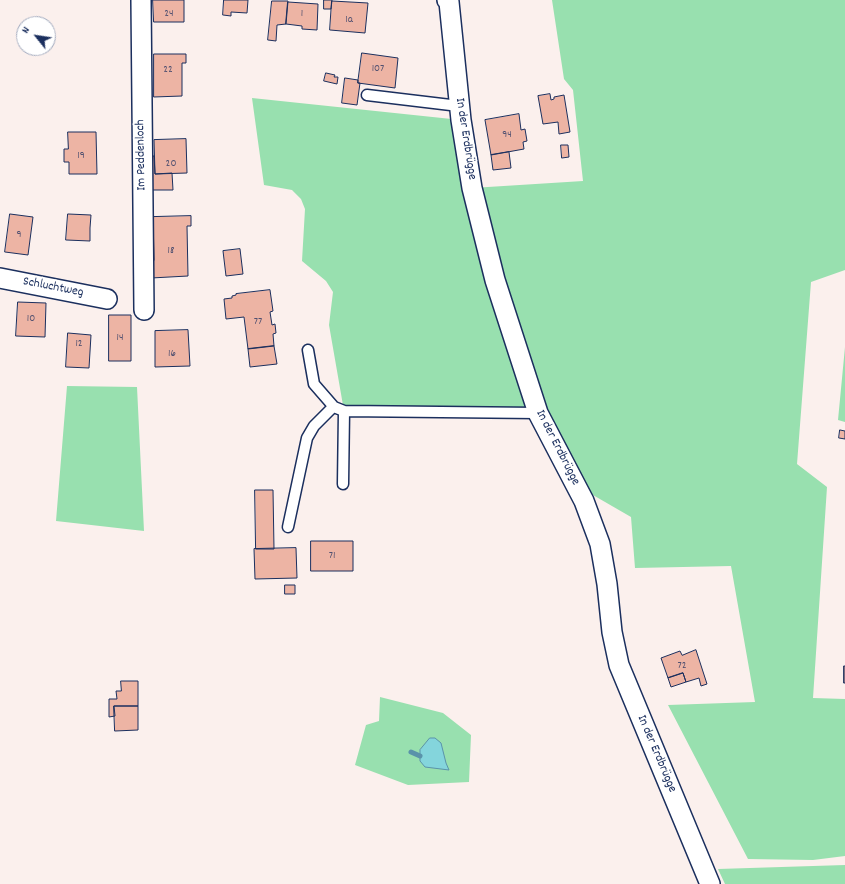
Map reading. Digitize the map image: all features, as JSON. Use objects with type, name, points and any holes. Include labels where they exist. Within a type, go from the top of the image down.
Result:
[{"type":"street","name":"Im Peddenloch","points":[[141,0],[144,310]]},
{"type":"street","name":"In der Erdbrügge","points":[[447,0],[449,2],[459,106],[472,188],[493,272],[538,413],[584,501],[600,544],[607,584],[612,632],[619,665],[710,884]]},
{"type":"street","name":"Schluchtweg","points":[[0,278],[107,299]]},
{"type":"lane","points":[[367,94],[459,106]]},
{"type":"lane","points":[[308,350],[314,384],[333,407],[344,411],[538,413]]},
{"type":"lane","points":[[288,527],[307,438],[314,426],[333,407]]},
{"type":"lane","points":[[343,484],[344,411]]},
{"type":"green space","points":[[552,0],[845,0],[845,270],[811,282],[797,464],[827,487],[813,698],[845,699],[845,856],[813,860],[748,859],[668,705],[755,702],[731,566],[635,568],[631,517],[586,491],[538,413],[344,411],[329,325],[333,292],[326,281],[302,261],[305,209],[301,199],[292,190],[264,185],[252,98],[461,120],[472,188],[583,181],[573,90],[564,79]]},
{"type":"green space","points":[[845,347],[845,422],[838,420]]},
{"type":"green space","points":[[67,386],[137,387],[144,531],[56,521]]},
{"type":"green space","points":[[380,697],[443,713],[471,735],[469,782],[408,785],[355,765],[366,725],[379,721]]},
{"type":"green space","points":[[845,865],[845,884],[725,884],[718,869]]},
{"type":"water","points":[[430,738],[435,738],[441,743],[449,770],[425,767],[420,761],[420,750]]},
{"type":"building","points":[[153,0],[184,0],[184,22],[154,22]]},
{"type":"building","points":[[224,0],[248,0],[247,13],[231,12],[231,16],[223,15]]},
{"type":"building","points":[[324,0],[332,0],[331,9],[324,9]]},
{"type":"building","points":[[272,1],[288,1],[286,24],[277,25],[276,41],[268,40]]},
{"type":"building","points":[[332,1],[368,3],[365,33],[330,30]]},
{"type":"building","points":[[288,2],[318,4],[317,30],[302,29],[302,26],[286,24]]},
{"type":"building","points":[[362,53],[398,58],[395,88],[358,83]]},
{"type":"building","points":[[154,54],[186,54],[186,63],[182,63],[182,96],[154,97]]},
{"type":"building","points":[[326,73],[335,75],[334,77],[338,77],[337,84],[324,81]]},
{"type":"building","points":[[345,78],[358,80],[358,83],[360,83],[357,105],[342,103]]},
{"type":"building","points":[[550,94],[551,100],[554,99],[554,97],[564,95],[570,132],[559,134],[558,122],[543,124],[538,96]]},
{"type":"building","points":[[519,114],[521,130],[525,129],[527,141],[523,142],[524,149],[491,155],[485,120]]},
{"type":"building","points":[[68,132],[96,132],[97,174],[69,174],[69,162],[64,162],[64,149],[68,149]]},
{"type":"building","points":[[186,139],[187,173],[155,174],[154,140]]},
{"type":"building","points":[[561,145],[568,145],[569,157],[562,158]]},
{"type":"building","points":[[509,152],[511,168],[493,170],[491,155]]},
{"type":"building","points":[[147,156],[154,156],[155,174],[172,173],[173,190],[148,190]]},
{"type":"building","points":[[10,214],[33,217],[28,255],[5,252]]},
{"type":"building","points":[[68,214],[91,215],[90,241],[66,240]]},
{"type":"building","points":[[191,216],[191,226],[187,226],[188,276],[151,278],[151,266],[154,260],[153,217]]},
{"type":"building","points":[[240,249],[243,274],[226,276],[223,251]]},
{"type":"building","points":[[270,290],[273,311],[270,312],[272,325],[275,324],[276,333],[273,334],[274,346],[248,349],[244,317],[226,319],[224,299],[232,298],[232,296],[236,294]]},
{"type":"building","points":[[18,302],[46,303],[45,337],[16,336]]},
{"type":"building","points":[[109,315],[131,315],[131,361],[109,361]]},
{"type":"building","points":[[188,330],[190,366],[155,367],[155,331]]},
{"type":"building","points":[[68,333],[91,335],[89,368],[66,367]]},
{"type":"building","points":[[274,346],[277,364],[250,367],[248,349]]},
{"type":"building","points":[[840,430],[845,431],[845,439],[839,438]]},
{"type":"building","points":[[255,490],[273,490],[274,549],[256,549]]},
{"type":"building","points":[[311,541],[353,541],[353,571],[311,571]]},
{"type":"building","points":[[296,548],[297,578],[255,579],[254,549]]},
{"type":"building","points":[[285,585],[295,585],[295,594],[285,594]]},
{"type":"building","points":[[696,650],[707,684],[701,686],[699,678],[686,682],[683,673],[668,678],[661,658],[680,651],[682,655]]},
{"type":"building","points":[[845,666],[845,683],[844,683]]},
{"type":"building","points":[[683,673],[686,682],[671,687],[668,678]]},
{"type":"building","points":[[121,681],[138,681],[138,706],[114,706],[115,716],[109,717],[109,699],[117,699],[116,691],[121,691]]},
{"type":"building","points":[[114,706],[138,706],[138,730],[115,731]]},
{"type":"waterway","points":[[411,752],[420,756]]}]
